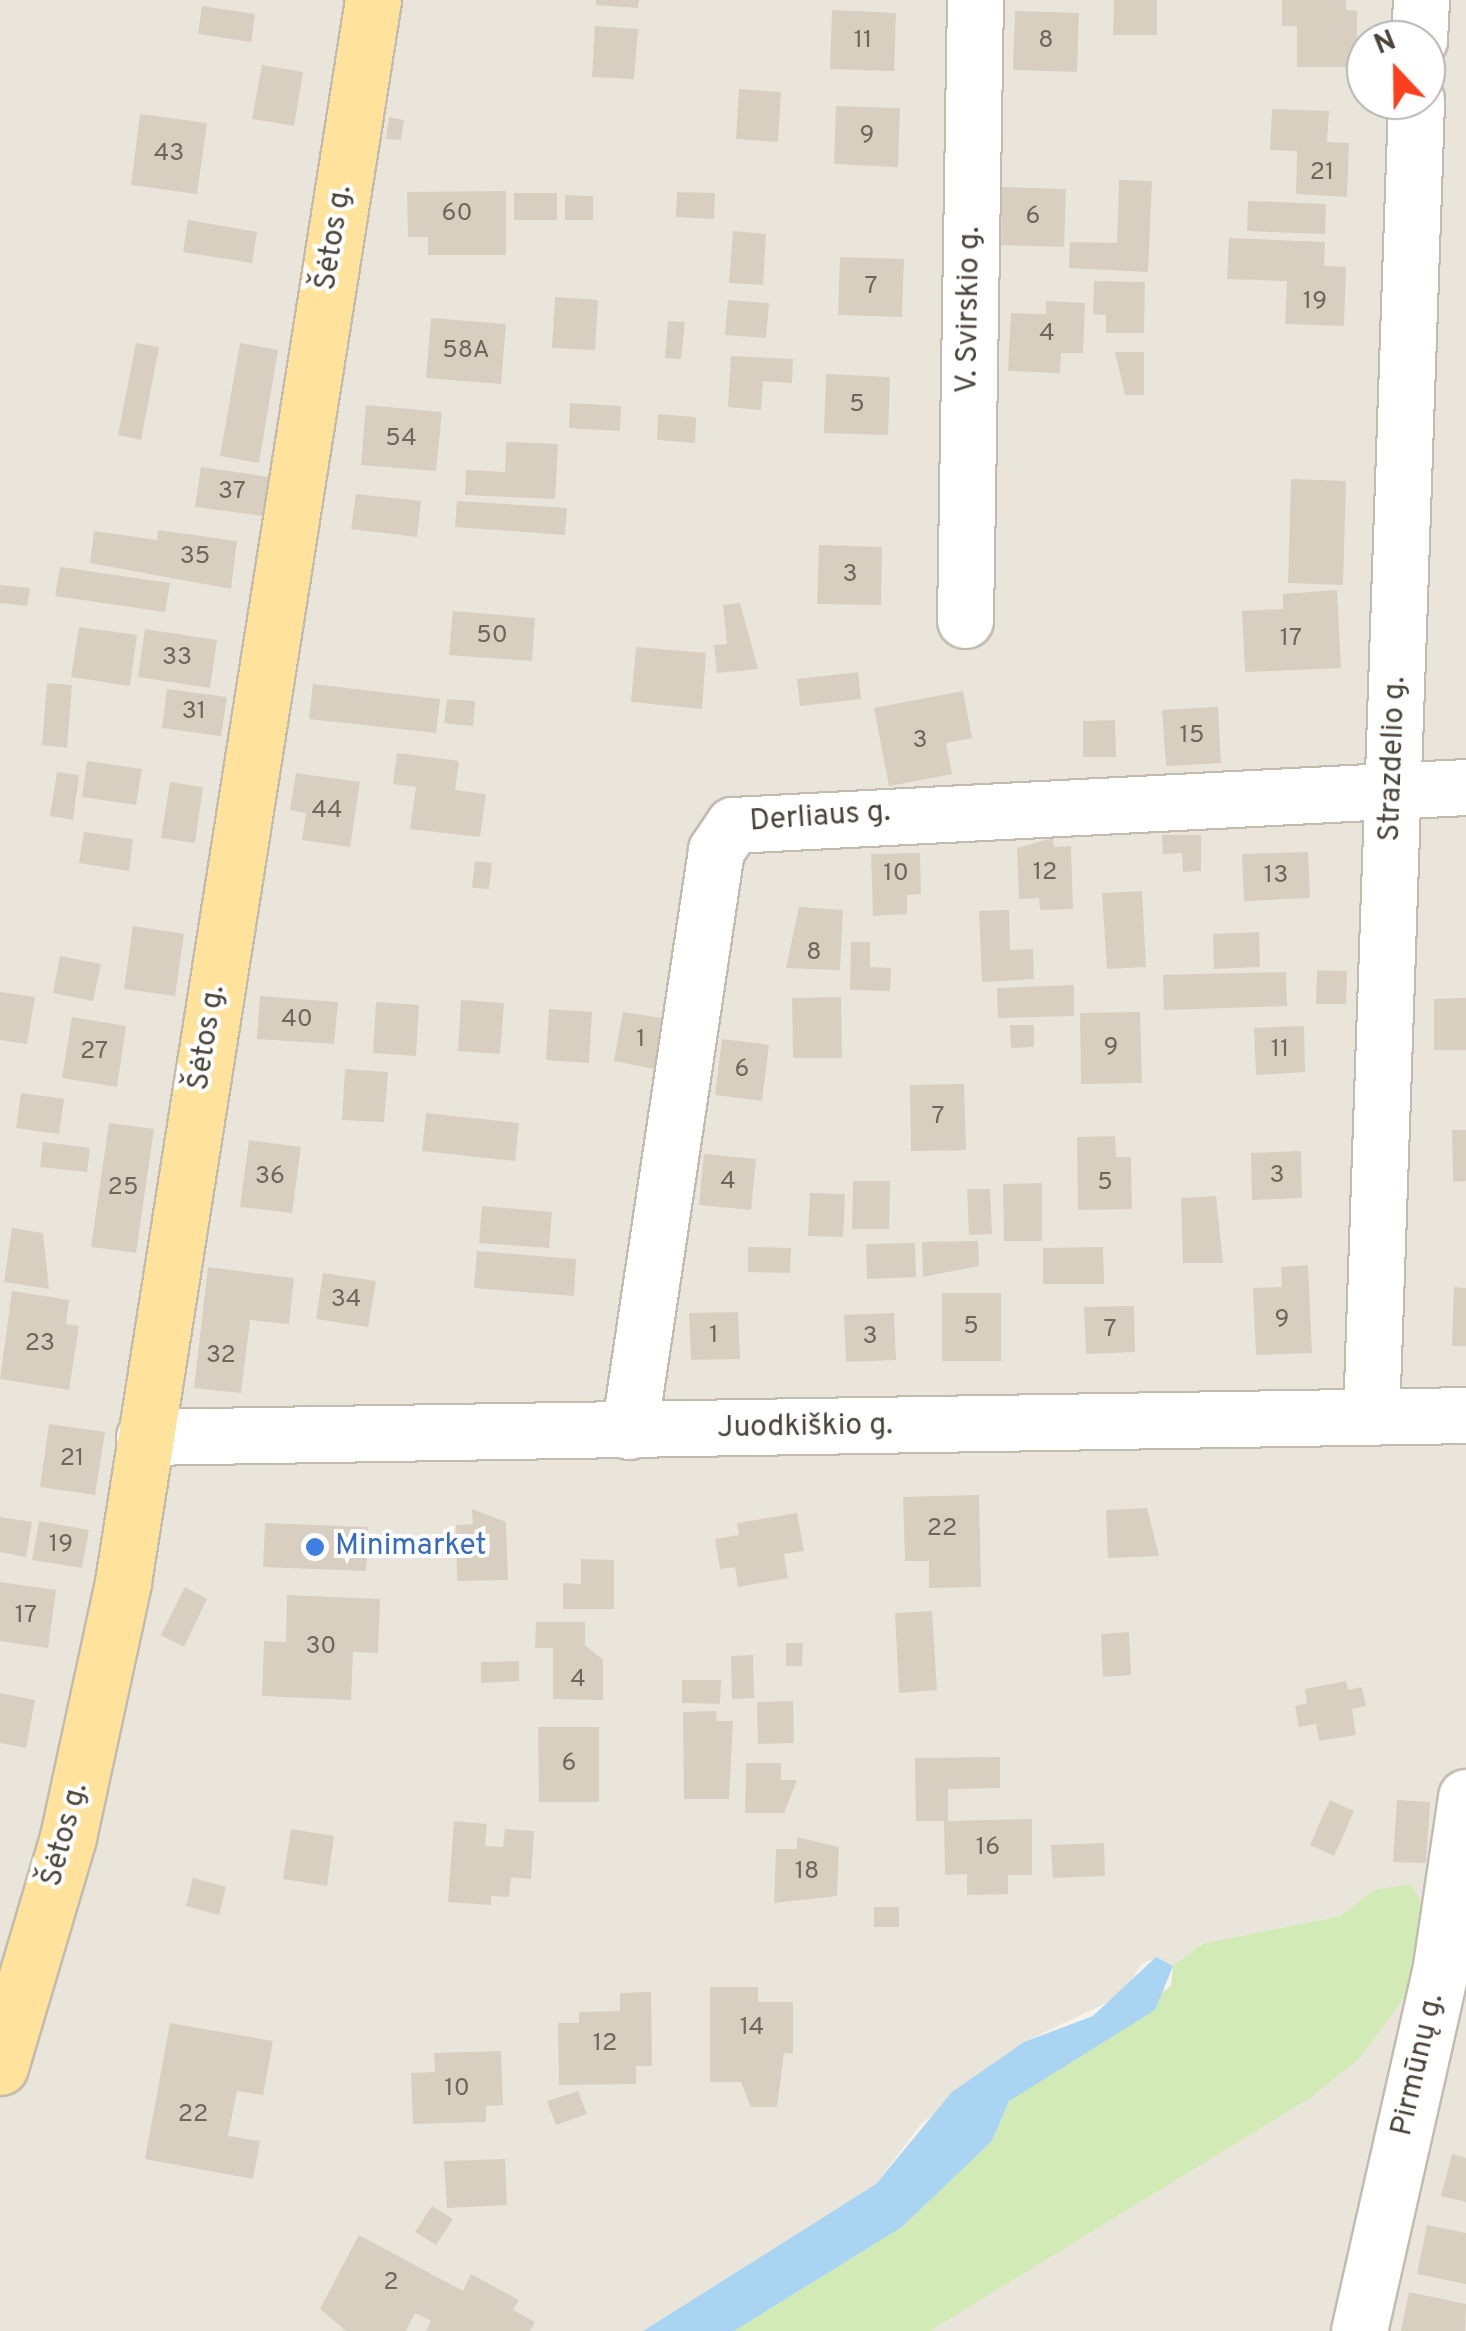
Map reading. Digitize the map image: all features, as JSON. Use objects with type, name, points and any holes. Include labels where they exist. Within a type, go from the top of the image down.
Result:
[{"type":"main road","name":"Šėtos g.","points":[[0,2067],[95,1722],[373,0]]},
{"type":"street","name":"V. Svirskio g.","points":[[965,620],[974,0]]},
{"type":"street","name":"Strazdelio g.","points":[[1372,1417],[1415,120]]},
{"type":"street","name":"Derliaus g.","points":[[629,1431],[721,835],[758,819],[1466,787]]},
{"type":"street","name":"Juodkiškio g.","points":[[144,1436],[1466,1416]]},
{"type":"street","name":"Pirmūnų g.","points":[[1359,2331],[1440,1973],[1466,1797]]},
{"type":"shaded area","points":[[0,0],[1466,0],[1466,2331],[930,2331],[1310,2098],[1374,1890],[1340,1916],[1202,1944],[1173,1966],[1156,1958],[1141,1964],[1123,1995],[1024,2042],[920,2125],[876,2184],[643,2331],[0,2331]]},
{"type":"green space","points":[[1411,1884],[1426,1912],[1408,1992],[1360,2058],[1310,2098],[930,2331],[734,2331],[902,2227],[992,2141],[1009,2101],[1171,1986],[1173,1966],[1202,1944],[1340,1916],[1374,1890]]},
{"type":"water","points":[[1156,1957],[1173,1966],[1155,2010],[1009,2101],[992,2141],[902,2227],[734,2331],[643,2331],[876,2184],[952,2092],[1024,2042],[1093,2016]]},
{"type":"building","points":[[596,0],[639,0],[638,8],[596,5]]},
{"type":"building","points":[[1114,0],[1157,0],[1157,35],[1113,35]]},
{"type":"building","points":[[1282,0],[1346,0],[1346,10],[1357,11],[1357,20],[1346,20],[1346,67],[1297,67],[1297,26],[1282,26]]},
{"type":"building","points":[[202,6],[255,14],[251,42],[198,34]]},
{"type":"building","points":[[832,10],[896,13],[894,71],[830,69]]},
{"type":"building","points":[[1015,11],[1079,13],[1077,72],[1013,70]]},
{"type":"building","points":[[595,26],[638,29],[634,79],[592,77]]},
{"type":"building","points":[[262,65],[303,72],[294,126],[252,119]]},
{"type":"building","points":[[739,89],[781,92],[778,142],[736,139]]},
{"type":"building","points":[[836,106],[900,108],[898,167],[834,164]]},
{"type":"building","points":[[1272,109],[1329,111],[1327,142],[1349,143],[1347,197],[1296,194],[1297,151],[1270,150]]},
{"type":"building","points":[[140,114],[207,123],[197,194],[131,185]]},
{"type":"building","points":[[389,117],[404,120],[401,140],[386,139]]},
{"type":"building","points":[[1119,180],[1152,181],[1148,272],[1069,268],[1070,242],[1117,243]]},
{"type":"building","points":[[1002,187],[1066,189],[1064,247],[1001,245]]},
{"type":"building","points":[[506,191],[506,255],[428,255],[428,237],[408,237],[407,192]]},
{"type":"building","points":[[677,192],[715,193],[714,219],[676,217]]},
{"type":"building","points":[[514,193],[557,193],[557,220],[514,220]]},
{"type":"building","points":[[565,195],[593,196],[593,220],[565,220]]},
{"type":"building","points":[[1248,201],[1326,204],[1325,234],[1247,231]]},
{"type":"building","points":[[188,220],[257,232],[252,263],[183,252]]},
{"type":"building","points":[[733,231],[766,234],[763,285],[729,283]]},
{"type":"building","points":[[1229,238],[1325,242],[1324,266],[1346,267],[1344,326],[1285,324],[1287,281],[1227,279]]},
{"type":"building","points":[[840,257],[904,259],[902,317],[838,315]]},
{"type":"building","points":[[1094,281],[1145,282],[1144,333],[1106,333],[1106,315],[1093,314]]},
{"type":"building","points":[[555,297],[598,300],[595,350],[552,348]]},
{"type":"building","points":[[728,300],[769,303],[766,338],[725,335]]},
{"type":"building","points":[[1046,301],[1085,303],[1083,353],[1061,353],[1060,373],[1008,371],[1011,313],[1046,314]]},
{"type":"building","points":[[431,318],[506,324],[501,384],[426,378]]},
{"type":"building","points":[[668,321],[685,322],[681,359],[665,358]]},
{"type":"building","points":[[136,343],[159,347],[141,440],[118,435]]},
{"type":"building","points":[[240,343],[278,350],[259,463],[220,456]]},
{"type":"building","points":[[1115,352],[1144,352],[1144,395],[1125,395]]},
{"type":"building","points":[[731,356],[793,359],[792,383],[763,381],[761,410],[728,407]]},
{"type":"building","points":[[826,374],[890,377],[888,435],[824,433]]},
{"type":"building","points":[[570,403],[621,406],[620,431],[569,428]]},
{"type":"building","points":[[366,405],[442,412],[436,471],[361,465]]},
{"type":"building","points":[[658,414],[696,417],[695,443],[657,440]]},
{"type":"building","points":[[506,442],[558,444],[555,499],[465,495],[466,470],[505,472]]},
{"type":"building","points":[[201,467],[269,477],[263,516],[195,507]]},
{"type":"building","points":[[1291,479],[1346,481],[1343,585],[1288,583]]},
{"type":"building","points":[[356,494],[421,501],[417,537],[351,529]]},
{"type":"building","points":[[457,501],[567,508],[565,535],[455,527]]},
{"type":"building","points":[[158,530],[237,541],[231,589],[90,563],[94,531],[157,540]]},
{"type":"building","points":[[819,545],[882,547],[881,605],[817,604]]},
{"type":"building","points":[[60,567],[170,583],[165,612],[55,596]]},
{"type":"building","points":[[0,585],[30,588],[27,606],[0,603]]},
{"type":"building","points":[[1337,590],[1341,668],[1245,672],[1242,611],[1283,609],[1283,594]]},
{"type":"building","points":[[740,603],[758,669],[717,673],[714,645],[727,644],[723,605]]},
{"type":"building","points":[[453,611],[535,618],[532,661],[449,655]]},
{"type":"building","points":[[79,627],[137,635],[130,686],[71,677]]},
{"type":"building","points":[[145,629],[217,640],[210,688],[138,677]]},
{"type":"building","points":[[636,647],[706,653],[702,709],[631,702]]},
{"type":"building","points":[[858,672],[861,699],[800,706],[797,679]]},
{"type":"building","points":[[47,683],[72,685],[67,748],[42,745]]},
{"type":"building","points":[[313,684],[440,699],[436,733],[309,719]]},
{"type":"building","points":[[167,689],[227,697],[221,736],[162,728]]},
{"type":"building","points":[[963,691],[972,738],[946,743],[952,774],[889,786],[874,708]]},
{"type":"building","points":[[447,699],[475,701],[473,726],[444,723]]},
{"type":"building","points":[[1218,707],[1221,763],[1166,766],[1162,710]]},
{"type":"building","points":[[1115,720],[1116,757],[1083,757],[1083,721]]},
{"type":"building","points":[[397,753],[459,761],[455,790],[486,794],[480,837],[410,829],[416,787],[393,784]]},
{"type":"building","points":[[87,761],[142,769],[136,805],[82,797]]},
{"type":"building","points":[[57,772],[79,775],[73,820],[50,816]]},
{"type":"building","points":[[296,773],[360,782],[350,847],[302,840],[306,813],[290,810]]},
{"type":"building","points":[[170,782],[203,787],[195,843],[161,838]]},
{"type":"building","points":[[84,832],[133,839],[129,871],[79,863]]},
{"type":"building","points":[[1162,835],[1201,835],[1201,871],[1183,872],[1182,853],[1163,854]]},
{"type":"building","points":[[1053,838],[1054,847],[1071,846],[1073,909],[1040,910],[1039,898],[1019,899],[1017,848]]},
{"type":"building","points":[[1308,852],[1310,898],[1244,901],[1242,854]]},
{"type":"building","points":[[920,853],[921,894],[907,895],[907,914],[873,916],[871,854]]},
{"type":"building","points":[[475,861],[492,863],[489,889],[472,888]]},
{"type":"building","points":[[1142,891],[1146,967],[1107,969],[1102,893]]},
{"type":"building","points":[[799,907],[843,910],[840,970],[786,968]]},
{"type":"building","points":[[1009,910],[1010,950],[1033,949],[1034,979],[982,982],[979,911]]},
{"type":"building","points":[[133,926],[184,934],[175,996],[124,989]]},
{"type":"building","points":[[1259,932],[1260,967],[1214,969],[1213,934]]},
{"type":"building","points":[[851,942],[870,942],[870,967],[891,968],[890,991],[850,990]]},
{"type":"building","points":[[60,956],[101,964],[93,1001],[53,993]]},
{"type":"building","points":[[1317,970],[1347,971],[1346,1004],[1316,1004]]},
{"type":"building","points":[[1286,972],[1287,1006],[1164,1010],[1163,975]]},
{"type":"building","points":[[1074,985],[1074,1016],[998,1018],[997,988]]},
{"type":"building","points":[[0,992],[35,997],[27,1044],[0,1040]]},
{"type":"building","points":[[260,996],[338,1002],[334,1044],[257,1039]]},
{"type":"building","points":[[841,997],[842,1058],[793,1058],[792,998]]},
{"type":"building","points":[[1466,998],[1466,1050],[1434,1050],[1434,999]]},
{"type":"building","points":[[461,1000],[504,1003],[500,1054],[458,1051]]},
{"type":"building","points":[[376,1002],[419,1005],[416,1056],[373,1053]]},
{"type":"building","points":[[549,1009],[592,1012],[589,1063],[546,1060]]},
{"type":"building","points":[[623,1012],[668,1019],[659,1070],[614,1061]]},
{"type":"building","points":[[1140,1012],[1142,1083],[1081,1084],[1080,1013]]},
{"type":"building","points":[[72,1017],[126,1026],[117,1087],[62,1078]]},
{"type":"building","points":[[1010,1025],[1034,1025],[1034,1047],[1011,1048]]},
{"type":"building","points":[[1304,1026],[1305,1072],[1256,1075],[1254,1028]]},
{"type":"building","points":[[722,1039],[769,1045],[762,1101],[715,1095]]},
{"type":"building","points":[[345,1069],[388,1072],[384,1122],[342,1120]]},
{"type":"building","points":[[964,1084],[966,1150],[911,1151],[910,1085]]},
{"type":"building","points":[[21,1093],[64,1099],[59,1134],[16,1128]]},
{"type":"building","points":[[426,1113],[519,1123],[515,1161],[422,1151]]},
{"type":"building","points":[[109,1123],[154,1129],[136,1253],[91,1247]]},
{"type":"building","points":[[1452,1130],[1466,1130],[1466,1181],[1453,1182]]},
{"type":"building","points":[[1115,1136],[1116,1157],[1131,1157],[1132,1209],[1078,1210],[1077,1137]]},
{"type":"building","points":[[249,1140],[301,1147],[292,1213],[240,1207]]},
{"type":"building","points":[[43,1142],[90,1148],[87,1172],[40,1167]]},
{"type":"building","points":[[1301,1151],[1302,1198],[1252,1200],[1251,1153]]},
{"type":"building","points":[[704,1154],[756,1159],[751,1210],[699,1205]]},
{"type":"building","points":[[853,1181],[890,1181],[889,1229],[852,1229]]},
{"type":"building","points":[[1042,1183],[1042,1241],[1004,1241],[1003,1184]]},
{"type":"building","points":[[967,1189],[990,1189],[992,1234],[969,1235]]},
{"type":"building","points":[[810,1193],[845,1194],[843,1237],[808,1236]]},
{"type":"building","points":[[1216,1196],[1223,1263],[1183,1263],[1181,1198]]},
{"type":"building","points":[[482,1206],[552,1212],[549,1248],[479,1243]]},
{"type":"building","points":[[12,1228],[43,1233],[49,1289],[4,1282]]},
{"type":"building","points":[[978,1241],[979,1266],[923,1277],[922,1242]]},
{"type":"building","points":[[915,1243],[916,1277],[867,1279],[866,1244]]},
{"type":"building","points":[[748,1247],[791,1248],[790,1273],[748,1272]]},
{"type":"building","points":[[1103,1247],[1104,1284],[1043,1284],[1043,1248]]},
{"type":"building","points":[[477,1251],[576,1259],[574,1296],[474,1288]]},
{"type":"building","points":[[1308,1265],[1312,1353],[1256,1355],[1253,1288],[1282,1287],[1281,1267]]},
{"type":"building","points":[[208,1267],[294,1278],[289,1324],[250,1320],[241,1393],[194,1388]]},
{"type":"building","points":[[323,1273],[376,1281],[368,1327],[316,1319]]},
{"type":"building","points":[[1454,1287],[1466,1288],[1466,1346],[1452,1346]]},
{"type":"building","points":[[12,1291],[69,1300],[66,1324],[79,1326],[69,1390],[0,1379]]},
{"type":"building","points":[[942,1293],[1001,1293],[1001,1361],[942,1361]]},
{"type":"building","points":[[1134,1306],[1135,1352],[1086,1354],[1084,1307]]},
{"type":"building","points":[[738,1312],[740,1359],[691,1360],[689,1313]]},
{"type":"building","points":[[894,1313],[896,1360],[846,1362],[844,1315]]},
{"type":"building","points":[[49,1424],[105,1432],[95,1495],[40,1487]]},
{"type":"building","points":[[979,1495],[981,1587],[929,1588],[929,1561],[905,1561],[903,1497]]},
{"type":"building","points":[[1147,1508],[1159,1556],[1108,1558],[1106,1510]]},
{"type":"building","points":[[472,1509],[506,1522],[508,1580],[457,1581],[456,1525],[473,1524]]},
{"type":"building","points":[[797,1513],[804,1551],[784,1554],[788,1578],[738,1587],[735,1567],[720,1569],[715,1539],[739,1535],[737,1523]]},
{"type":"building","points":[[0,1517],[32,1522],[26,1557],[0,1552]]},
{"type":"building","points":[[39,1521],[89,1530],[82,1568],[32,1560]]},
{"type":"building","name":"Minimarket","points":[[265,1523],[368,1527],[366,1571],[263,1567]]},
{"type":"building","points":[[581,1559],[614,1560],[614,1609],[563,1609],[563,1583],[581,1584]]},
{"type":"building","points":[[0,1582],[56,1590],[48,1648],[0,1641]]},
{"type":"building","points":[[185,1587],[207,1599],[184,1647],[161,1635]]},
{"type":"building","points":[[287,1595],[380,1599],[378,1653],[353,1652],[351,1700],[262,1696],[264,1641],[286,1642]]},
{"type":"building","points":[[932,1611],[937,1690],[899,1693],[895,1613]]},
{"type":"building","points":[[536,1622],[585,1622],[585,1645],[603,1660],[603,1700],[553,1699],[553,1648],[535,1648]]},
{"type":"building","points":[[1129,1632],[1131,1675],[1103,1677],[1101,1634]]},
{"type":"building","points":[[786,1643],[803,1643],[802,1666],[786,1666]]},
{"type":"building","points":[[753,1655],[754,1698],[732,1699],[731,1656]]},
{"type":"building","points":[[519,1661],[519,1681],[481,1683],[481,1662]]},
{"type":"building","points":[[682,1680],[721,1680],[720,1704],[682,1703]]},
{"type":"building","points":[[1346,1681],[1348,1690],[1362,1687],[1366,1706],[1352,1709],[1356,1735],[1319,1741],[1316,1724],[1299,1727],[1295,1706],[1307,1703],[1305,1689]]},
{"type":"building","points":[[0,1693],[35,1700],[26,1748],[0,1743]]},
{"type":"building","points":[[793,1701],[794,1743],[758,1744],[757,1702]]},
{"type":"building","points":[[717,1711],[716,1721],[733,1721],[729,1799],[684,1799],[683,1712]]},
{"type":"building","points":[[538,1727],[599,1727],[599,1802],[539,1802]]},
{"type":"building","points":[[1000,1757],[1000,1788],[948,1789],[948,1821],[1032,1819],[1032,1875],[1008,1875],[1008,1894],[967,1895],[967,1874],[945,1875],[944,1821],[916,1821],[915,1758]]},
{"type":"building","points":[[746,1763],[781,1763],[781,1780],[797,1780],[784,1813],[745,1813]]},
{"type":"building","points":[[1330,1800],[1354,1811],[1334,1856],[1310,1845]]},
{"type":"building","points":[[1397,1800],[1430,1802],[1426,1863],[1393,1862]]},
{"type":"building","points":[[454,1821],[487,1824],[485,1846],[503,1847],[505,1829],[534,1831],[531,1879],[511,1877],[509,1897],[491,1896],[491,1905],[448,1902]]},
{"type":"building","points":[[291,1829],[334,1836],[327,1886],[283,1879]]},
{"type":"building","points":[[797,1837],[839,1847],[837,1896],[774,1903],[776,1849],[797,1849]]},
{"type":"building","points":[[1104,1843],[1105,1876],[1053,1878],[1051,1845]]},
{"type":"building","points":[[193,1878],[226,1887],[219,1915],[186,1906]]},
{"type":"building","points":[[874,1907],[899,1907],[899,1927],[874,1927]]},
{"type":"building","points":[[710,1987],[758,1987],[758,2002],[793,2002],[793,2054],[784,2053],[777,2107],[751,2107],[741,2082],[710,2082]]},
{"type":"building","points":[[651,1992],[652,2066],[636,2066],[636,2084],[559,2085],[558,2023],[579,2023],[579,2012],[620,2011],[620,1993]]},
{"type":"building","points":[[170,2023],[273,2041],[263,2095],[237,2091],[228,2136],[260,2141],[253,2179],[145,2159]]},
{"type":"building","points":[[501,2051],[503,2105],[486,2106],[486,2122],[413,2124],[411,2073],[435,2072],[434,2053]]},
{"type":"building","points":[[578,2091],[587,2114],[556,2125],[547,2101]]},
{"type":"building","points":[[1452,2154],[1466,2158],[1466,2202],[1441,2196]]},
{"type":"building","points":[[505,2159],[507,2205],[447,2208],[444,2161]]},
{"type":"building","points":[[432,2206],[453,2219],[436,2245],[415,2232]]},
{"type":"building","points":[[1427,2225],[1466,2233],[1466,2284],[1417,2274]]},
{"type":"building","points":[[359,2235],[463,2291],[471,2274],[519,2300],[513,2310],[535,2322],[530,2331],[426,2331],[431,2321],[415,2313],[406,2331],[346,2331],[320,2309]]},
{"type":"building","points":[[1409,2292],[1466,2304],[1465,2331],[1401,2331]]},
{"type":"place","name":"Minimarket","points":[[315,1547]]}]
